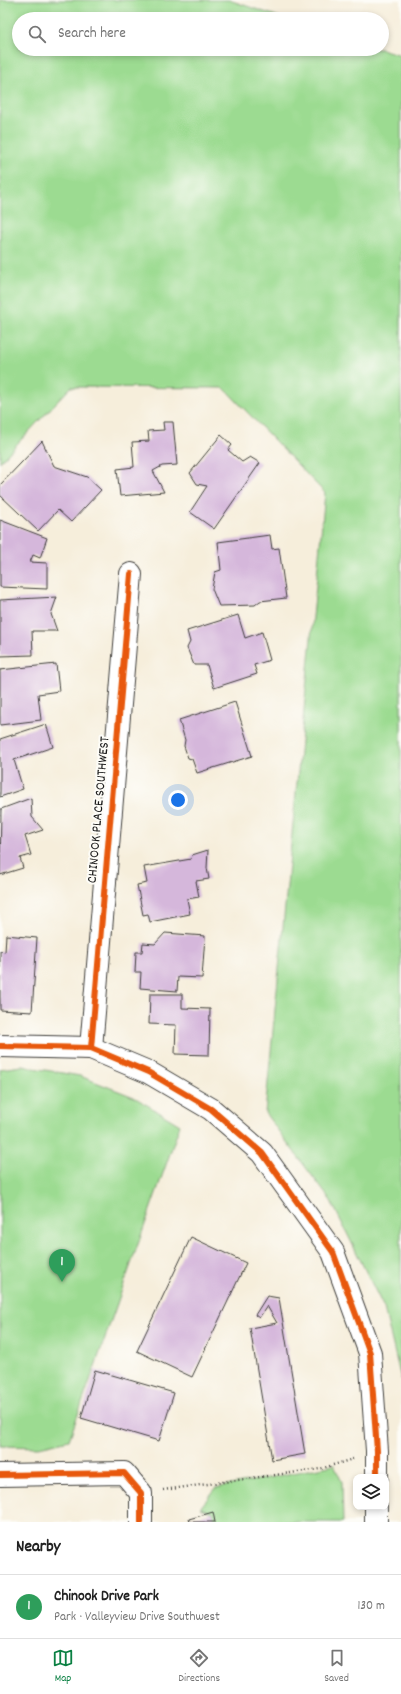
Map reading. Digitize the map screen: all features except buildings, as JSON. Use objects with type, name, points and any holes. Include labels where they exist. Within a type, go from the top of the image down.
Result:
[{"type":"street","name":"CHINOOK PLACE SOUTHWEST","points":[[91,1048],[131,574]]},
{"type":"street","points":[[0,1046],[91,1048],[148,1072],[211,1109],[262,1153],[333,1252],[370,1352],[377,1451],[376,1474]]},
{"type":"street","points":[[0,1475],[124,1472],[140,1493],[141,1522]]},
{"type":"street","points":[[376,1510],[376,1522]]},
{"type":"path","points":[[140,1493],[320,1469],[377,1451]]},
{"type":"green space","points":[[0,0],[229,0],[264,12],[12,12],[12,56],[389,56],[389,51],[401,55],[401,1379],[384,1308],[331,1201],[265,1113],[325,493],[224,388],[71,387],[0,462]]},
{"type":"green space","points":[[22,1066],[80,1076],[134,1097],[180,1125],[69,1440],[39,1447],[0,1446],[0,1069]]},
{"type":"green space","points":[[334,1465],[342,1482],[343,1522],[215,1522],[213,1512],[200,1508],[216,1488]]},
{"type":"cycle path","points":[[91,1048],[131,574]]},
{"type":"cycle path","points":[[0,1046],[91,1048],[148,1072],[211,1109],[262,1153],[333,1252],[370,1353],[377,1451],[377,1474]]},
{"type":"cycle path","points":[[0,1475],[124,1473],[141,1493],[141,1522]]},
{"type":"place","name":"Chinook Drive Park","points":[[62,1282]]}]
